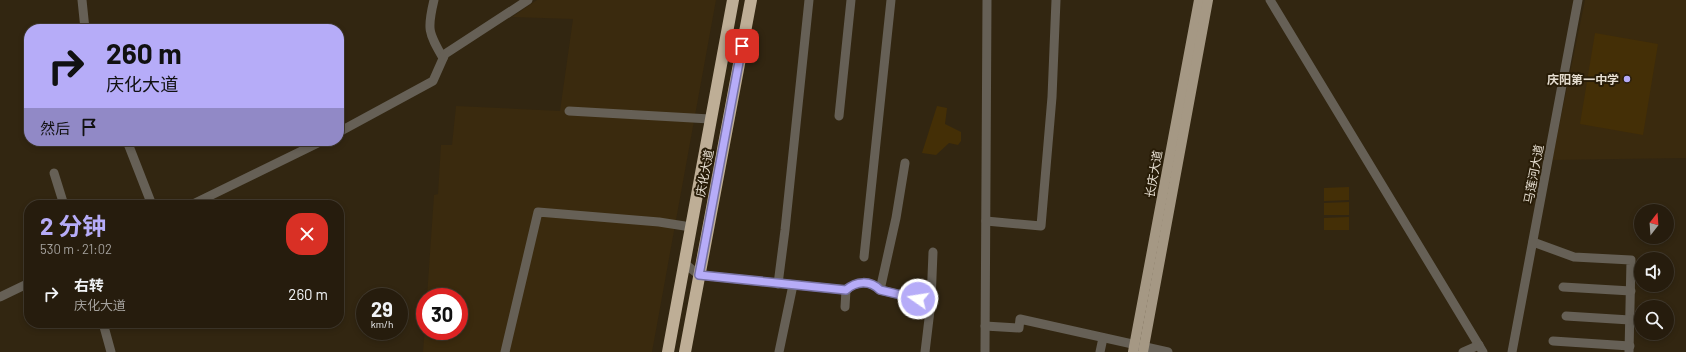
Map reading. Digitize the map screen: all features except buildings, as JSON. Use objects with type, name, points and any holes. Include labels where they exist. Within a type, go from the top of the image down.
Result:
[{"type":"highway","name":"庆化大道","points":[[668,352],[732,0]]},
{"type":"highway","name":"庆化大道","points":[[685,352],[751,0]]},
{"type":"main road","name":"长庆大道","points":[[1139,349],[1199,0]]},
{"type":"main road","name":"长庆大道","points":[[1139,349],[1208,0]]},
{"type":"street","points":[[82,0],[84,24]]},
{"type":"street","points":[[434,0],[428,24],[432,40],[443,58]]},
{"type":"street","points":[[344,129],[433,81],[445,54],[528,0]]},
{"type":"street","points":[[778,284],[809,0]]},
{"type":"street","points":[[839,116],[851,0]]},
{"type":"street","points":[[864,257],[891,0]]},
{"type":"street","points":[[985,352],[987,0]]},
{"type":"street","points":[[986,221],[1041,226],[1052,97],[1056,0]]},
{"type":"street","points":[[1270,0],[1481,349],[1463,352]]},
{"type":"street","name":"马莲河大道","points":[[1507,352],[1573,0]]},
{"type":"street","name":"马莲河大道","points":[[1512,352],[1578,0]]},
{"type":"street","points":[[569,111],[710,119]]},
{"type":"street","points":[[129,146],[150,200]]},
{"type":"street","points":[[201,200],[312,146]]},
{"type":"street","points":[[880,290],[896,218],[905,163]]},
{"type":"street","points":[[54,173],[62,200]]},
{"type":"street","points":[[505,352],[538,212],[659,222],[691,227]]},
{"type":"street","points":[[1532,242],[1574,257],[1631,260],[1630,349],[1553,341]]},
{"type":"street","points":[[925,352],[931,302],[933,252]]},
{"type":"street","points":[[684,263],[699,275],[846,290],[856,284],[861,283],[876,285],[880,290],[931,302]]},
{"type":"street","points":[[0,297],[24,285]]},
{"type":"street","points":[[779,352],[793,285]]},
{"type":"street","points":[[1563,286],[1631,291]]},
{"type":"street","points":[[844,307],[846,290]]},
{"type":"street","points":[[1566,316],[1630,320]]},
{"type":"street","points":[[985,326],[1019,328],[1020,319],[1103,338],[1139,349],[1168,352]]},
{"type":"street","points":[[104,328],[111,352]]},
{"type":"street","points":[[1100,352],[1103,338]]},
{"type":"shaded area","points":[[537,0],[716,0],[652,352],[423,352],[424,340],[468,340],[468,288],[428,288],[434,195],[438,194],[441,145],[452,145],[456,106],[560,111],[573,19],[512,17]]},
{"type":"shaded area","name":"庆阳第一中学","points":[[1585,0],[1686,0],[1686,158],[1552,160]]},
{"type":"shaded area","points":[[1595,33],[1658,44],[1643,135],[1580,124]]},
{"type":"shaded area","points":[[937,106],[947,108],[945,124],[961,132],[961,141],[958,145],[949,143],[936,155],[922,153]]},
{"type":"shaded area","points":[[1349,187],[1349,200],[1324,201],[1324,188]]},
{"type":"shaded area","points":[[1349,202],[1349,215],[1324,215],[1324,203]]},
{"type":"shaded area","points":[[1349,217],[1349,230],[1324,230],[1324,218]]},
{"type":"place","name":"庆阳第一中学","points":[[1627,79]]},
{"type":"route","points":[[742,46],[699,275],[846,290],[856,284],[868,283],[876,285],[880,290],[918,299]]}]
